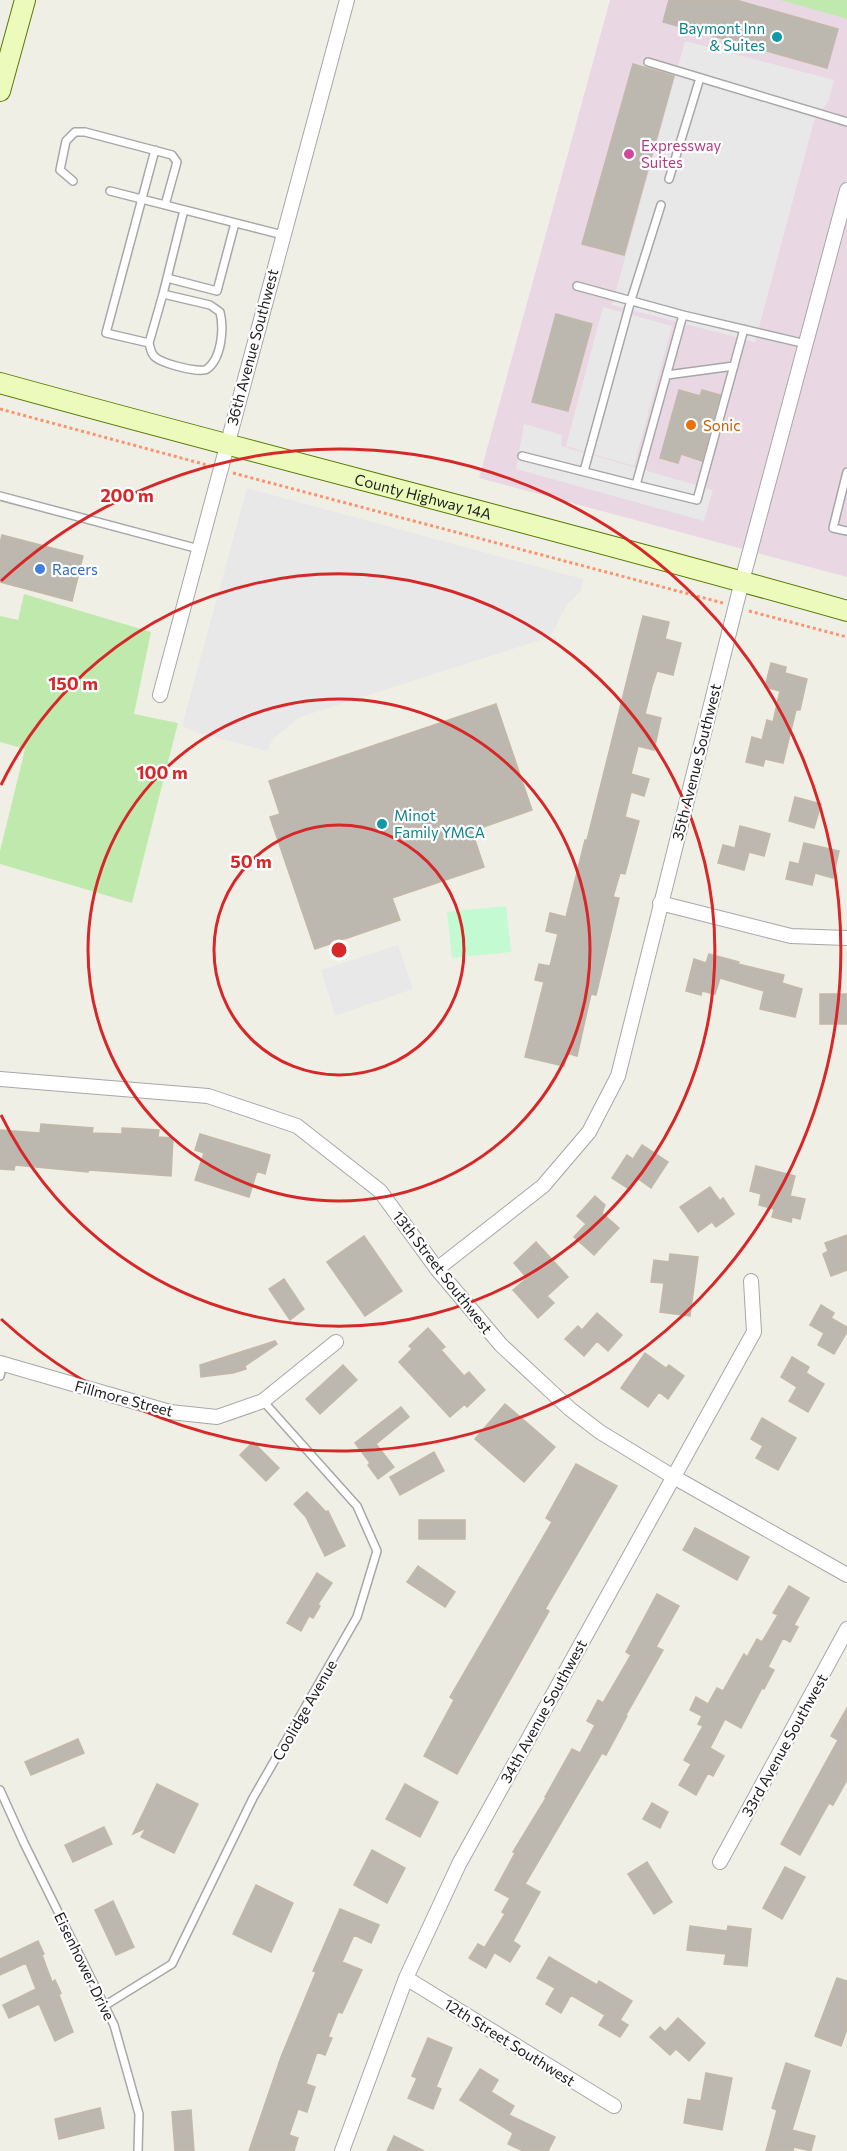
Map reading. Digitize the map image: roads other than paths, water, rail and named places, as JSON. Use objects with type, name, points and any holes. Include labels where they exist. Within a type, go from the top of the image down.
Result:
[{"type":"main road","points":[[0,91],[25,0]]},
{"type":"main road","name":"County Highway 14A","points":[[0,383],[225,446],[742,581],[847,611]]},
{"type":"street","name":"36th Avenue Southwest","points":[[160,695],[225,446],[347,0]]},
{"type":"street","name":"35th Avenue Southwest","points":[[437,1269],[543,1186],[589,1132],[618,1076],[742,581],[847,190]]},
{"type":"street","points":[[660,903],[791,936],[847,938]]},
{"type":"street","name":"13th Street Southwest","points":[[0,1079],[208,1096],[297,1126],[380,1191],[437,1269],[501,1345],[570,1409],[600,1432],[672,1476],[847,1575]]},
{"type":"street","name":"34th Avenue Southwest","points":[[342,2151],[406,1978],[459,1864],[672,1476],[754,1332],[751,1281]]},
{"type":"street","name":"Fillmore Street","points":[[1,1368],[170,1413],[217,1417],[263,1401],[336,1342]]},
{"type":"street","name":"33rd Avenue Southwest","points":[[720,1862],[847,1629]]},
{"type":"street","name":"12th Street Southwest","points":[[406,1978],[614,2106]]},
{"type":"lane","points":[[648,62],[847,122]]},
{"type":"lane","points":[[669,179],[700,78]]},
{"type":"lane","points":[[73,181],[60,170],[66,141],[75,132],[85,132],[156,150],[172,155],[177,162],[165,205]]},
{"type":"lane","points":[[148,343],[106,333],[156,150]]},
{"type":"lane","points":[[110,191],[283,235]]},
{"type":"lane","points":[[584,471],[660,205]]},
{"type":"lane","points":[[163,294],[210,305],[220,312],[223,324],[219,345],[208,369],[201,372],[160,361],[153,356],[148,343],[184,210]]},
{"type":"lane","points":[[167,278],[217,291],[235,223]]},
{"type":"lane","points":[[577,286],[683,315],[806,344]]},
{"type":"lane","points":[[636,485],[683,315]]},
{"type":"lane","points":[[522,456],[697,500],[744,329]]},
{"type":"lane","points":[[667,375],[734,366]]},
{"type":"lane","points":[[847,472],[833,528],[847,531]]},
{"type":"lane","points":[[0,496],[199,549]]},
{"type":"lane","name":"Coolidge Avenue","points":[[105,2006],[172,1965],[253,1798],[357,1617],[377,1551],[357,1506],[263,1401]]},
{"type":"lane","name":"Eisenhower Drive","points":[[0,1790],[114,2025],[139,2114],[138,2151]]},
{"type":"place","name":"Baymont Inn & Suites","points":[[777,37]]},
{"type":"place","name":"Expressway Suites","points":[[629,154]]},
{"type":"place","name":"Sonic","points":[[691,425]]},
{"type":"place","name":"Racers","points":[[40,569]]},
{"type":"place","name":"Minot Family YMCA","points":[[382,824]]}]
